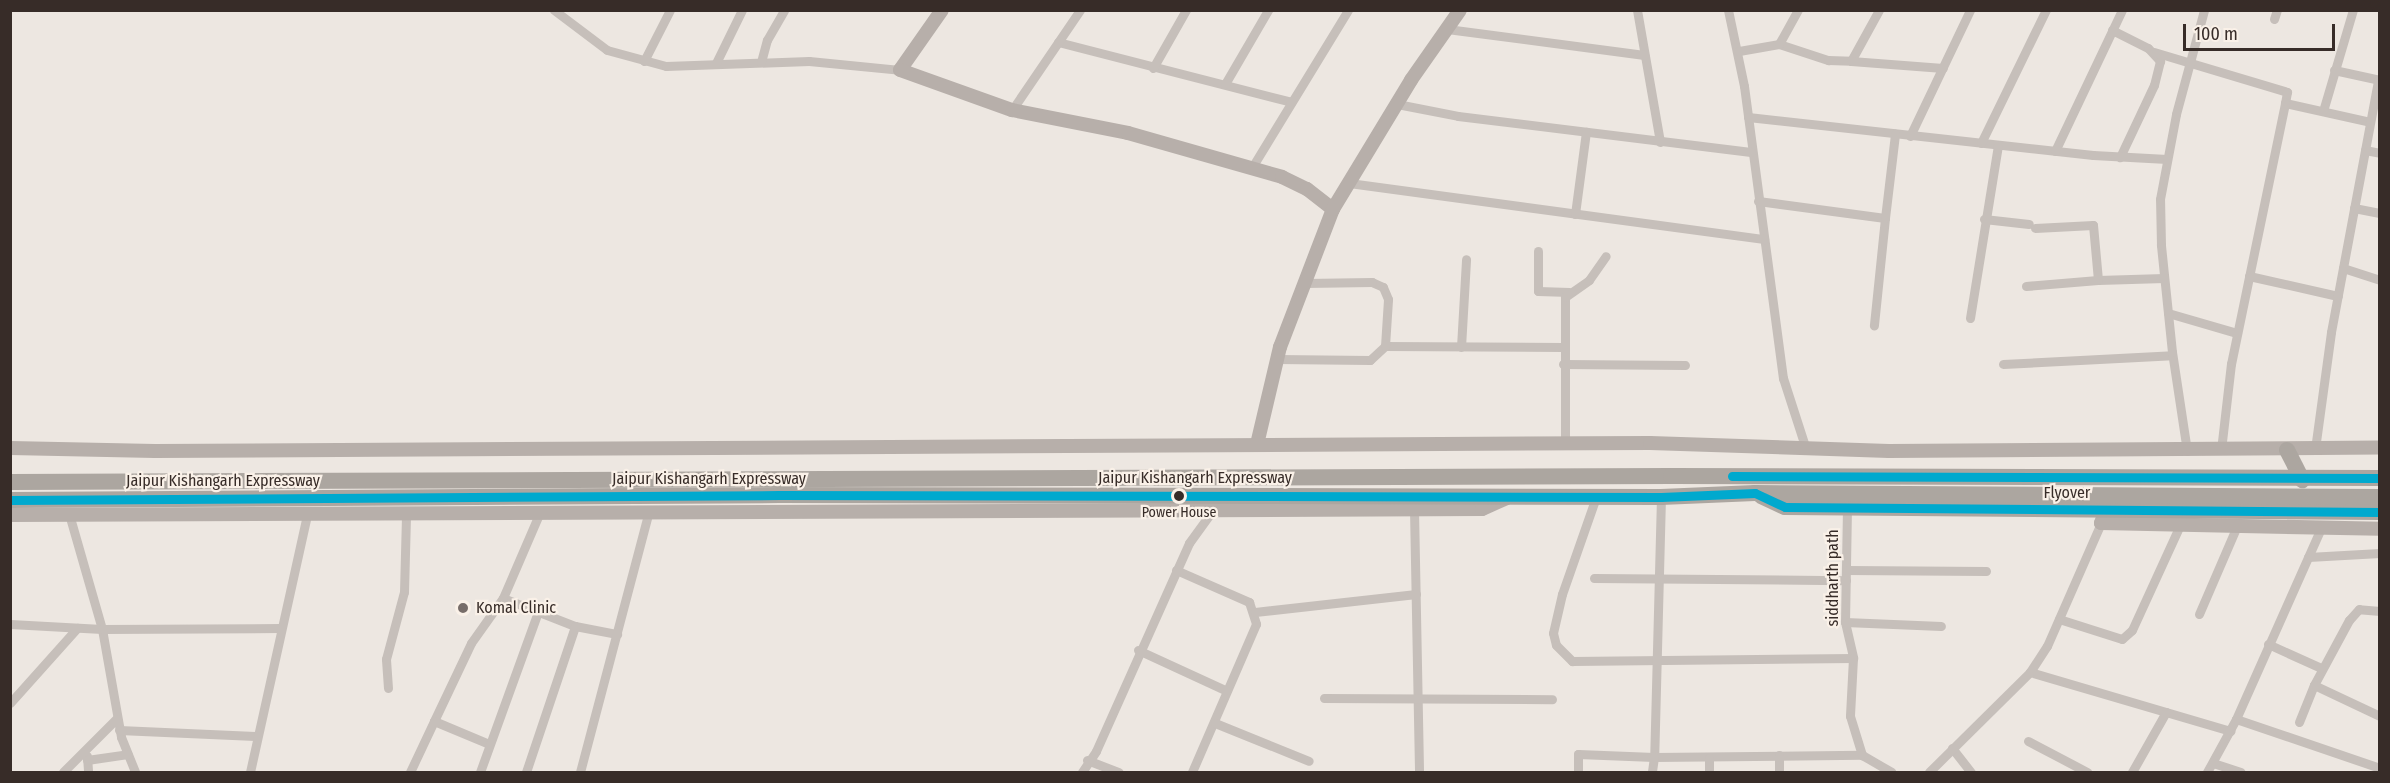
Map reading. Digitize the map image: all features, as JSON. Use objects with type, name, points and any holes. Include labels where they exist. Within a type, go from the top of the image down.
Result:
[{"type":"highway","points":[[2287,450],[2302,480]]},
{"type":"highway","name":"Jaipur Kishangarh Expressway","points":[[10,482],[1671,476],[2302,480],[2379,478]]},
{"type":"highway","points":[[1755,493],[1785,507],[2103,516],[2379,512]]},
{"type":"highway","name":"Jaipur Kishangarh Expressway","points":[[10,500],[825,495],[1662,497],[1755,493]]},
{"type":"highway","name":"Flyover","points":[[1755,493],[2379,497]]},
{"type":"street","points":[[554,10],[567,15],[607,50],[666,66],[809,61],[900,70],[1012,110],[1128,133],[1251,169],[1307,189],[1333,209]]},
{"type":"street","points":[[644,61],[670,10]]},
{"type":"street","points":[[717,63],[742,10]]},
{"type":"street","points":[[761,62],[767,40],[784,10]]},
{"type":"street","points":[[900,70],[942,10]]},
{"type":"street","points":[[1012,110],[1080,10]]},
{"type":"street","points":[[1153,68],[1186,10]]},
{"type":"street","points":[[1225,84],[1268,10]]},
{"type":"street","points":[[1251,169],[1348,10]]},
{"type":"street","points":[[1257,444],[1277,359],[1333,209],[1397,104],[1460,10]]},
{"type":"street","points":[[1637,10],[1660,142]]},
{"type":"street","points":[[1728,10],[1739,51],[1783,378],[1806,449]]},
{"type":"street","points":[[1779,44],[1798,10]]},
{"type":"street","points":[[1851,61],[1880,10]]},
{"type":"street","points":[[1910,136],[1970,10]]},
{"type":"street","points":[[1981,143],[2046,10]]},
{"type":"street","points":[[2055,151],[2122,10]]},
{"type":"street","points":[[2187,451],[2172,355],[2164,278],[2160,199],[2167,159],[2204,10]]},
{"type":"street","points":[[2323,111],[2353,10]]},
{"type":"street","points":[[1447,29],[1644,55]]},
{"type":"street","points":[[2112,30],[2154,52],[2189,66],[2287,92],[2237,333],[2221,450]]},
{"type":"street","points":[[1058,42],[1291,102]]},
{"type":"street","points":[[1739,51],[1779,44],[1828,60],[1943,68]]},
{"type":"street","points":[[2120,157],[2160,68],[2154,52]]},
{"type":"street","points":[[2315,449],[2338,296],[2379,80],[2334,70]]},
{"type":"street","points":[[2284,103],[2370,122]]},
{"type":"street","points":[[1397,104],[1586,132],[1751,152]]},
{"type":"street","points":[[1748,117],[2055,151],[2167,159]]},
{"type":"street","points":[[1575,214],[1586,132]]},
{"type":"street","points":[[1874,325],[1895,134]]},
{"type":"street","points":[[1970,318],[1984,219],[1998,145]]},
{"type":"street","points":[[2365,150],[2379,153]]},
{"type":"street","points":[[1349,183],[1764,238]]},
{"type":"street","points":[[1758,201],[1885,218]]},
{"type":"street","points":[[2354,208],[2379,213]]},
{"type":"street","points":[[1984,219],[2032,226],[2093,225],[2098,280]]},
{"type":"street","points":[[1538,251],[1538,291],[1569,292],[1589,280],[1606,256]]},
{"type":"street","points":[[1461,347],[1466,259]]},
{"type":"street","points":[[2343,268],[2379,280]]},
{"type":"street","points":[[2249,276],[2338,296]]},
{"type":"street","points":[[2026,286],[2098,280],[2164,278]]},
{"type":"street","points":[[1277,359],[1370,360],[1385,346],[1388,299],[1383,287],[1372,282],[1305,283]]},
{"type":"street","points":[[1565,444],[1563,308],[1569,292]]},
{"type":"street","points":[[2168,313],[2237,333]]},
{"type":"street","points":[[1385,346],[1563,347]]},
{"type":"street","points":[[2003,364],[2172,355]]},
{"type":"street","points":[[1563,364],[1685,365]]},
{"type":"street","points":[[10,448],[167,451],[1650,442],[1806,449],[2187,451],[2379,448]]},
{"type":"street","points":[[10,515],[1482,509],[1509,497]]},
{"type":"street","points":[[1596,497],[1562,594],[1553,633],[1556,645],[1572,661],[1853,658]]},
{"type":"street","points":[[1652,772],[1662,580],[1662,497]]},
{"type":"street","name":"siddharth path","points":[[1847,508],[1845,622],[1853,658],[1850,716],[1862,755]]},
{"type":"street","points":[[1414,509],[1419,772]]},
{"type":"street","points":[[580,772],[649,511]]},
{"type":"street","points":[[1082,772],[1096,751],[1138,650],[1176,570],[1212,511]]},
{"type":"street","points":[[410,772],[471,643],[503,598],[540,512]]},
{"type":"street","points":[[69,514],[102,629],[116,719],[135,772]]},
{"type":"street","points":[[250,772],[255,736],[307,514]]},
{"type":"street","points":[[388,688],[386,659],[404,592],[406,514]]},
{"type":"street","points":[[1929,772],[2030,672],[2059,619],[2103,516],[2180,525],[2236,528],[2379,530]]},
{"type":"street","points":[[2059,619],[2122,639],[2132,630],[2180,525]]},
{"type":"street","points":[[2199,615],[2236,528]]},
{"type":"street","points":[[2207,772],[2236,719],[2320,530]]},
{"type":"street","points":[[2308,556],[2379,553]]},
{"type":"street","points":[[1176,570],[1249,602],[1255,612],[1256,624],[1192,772]]},
{"type":"street","points":[[1594,578],[1662,580],[1986,571]]},
{"type":"street","points":[[1255,612],[1416,594]]},
{"type":"street","points":[[503,598],[575,626],[617,634]]},
{"type":"street","points":[[2299,722],[2321,668],[2359,609],[2379,611]]},
{"type":"street","points":[[480,772],[538,612]]},
{"type":"street","points":[[1845,622],[1941,626]]},
{"type":"street","points":[[10,624],[102,629],[280,628]]},
{"type":"street","points":[[526,772],[575,626]]},
{"type":"street","points":[[10,703],[77,627]]},
{"type":"street","points":[[2268,644],[2321,668]]},
{"type":"street","points":[[1138,650],[1226,690]]},
{"type":"street","points":[[2030,672],[2230,731]]},
{"type":"street","points":[[2314,685],[2379,716]]},
{"type":"street","points":[[1324,698],[1418,701],[1552,699]]},
{"type":"street","points":[[2132,772],[2166,712]]},
{"type":"street","points":[[63,772],[116,719]]},
{"type":"street","points":[[2236,719],[2379,768]]},
{"type":"street","points":[[434,721],[489,744]]},
{"type":"street","points":[[1215,723],[1309,761]]},
{"type":"street","points":[[119,730],[255,736]]},
{"type":"street","points":[[2028,741],[2087,772]]},
{"type":"street","points":[[86,748],[88,772]]},
{"type":"street","points":[[1952,748],[1971,772]]},
{"type":"street","points":[[87,760],[128,754]]},
{"type":"street","points":[[1578,772],[1578,754],[1709,758],[1862,755],[1892,772]]},
{"type":"street","points":[[1779,755],[1779,772]]},
{"type":"street","points":[[1709,758],[1709,772]]},
{"type":"street","points":[[1088,760],[1119,772]]},
{"type":"street","points":[[2213,763],[2241,772]]},
{"type":"transit line","points":[[1732,476],[2380,478]]},
{"type":"transit line","points":[[10,500],[779,495],[1661,497],[1755,493],[1785,507],[2380,512]]},
{"type":"place","name":"Power House","points":[[1179,496]]},
{"type":"place","name":"Komal Clinic","points":[[463,608]]}]
